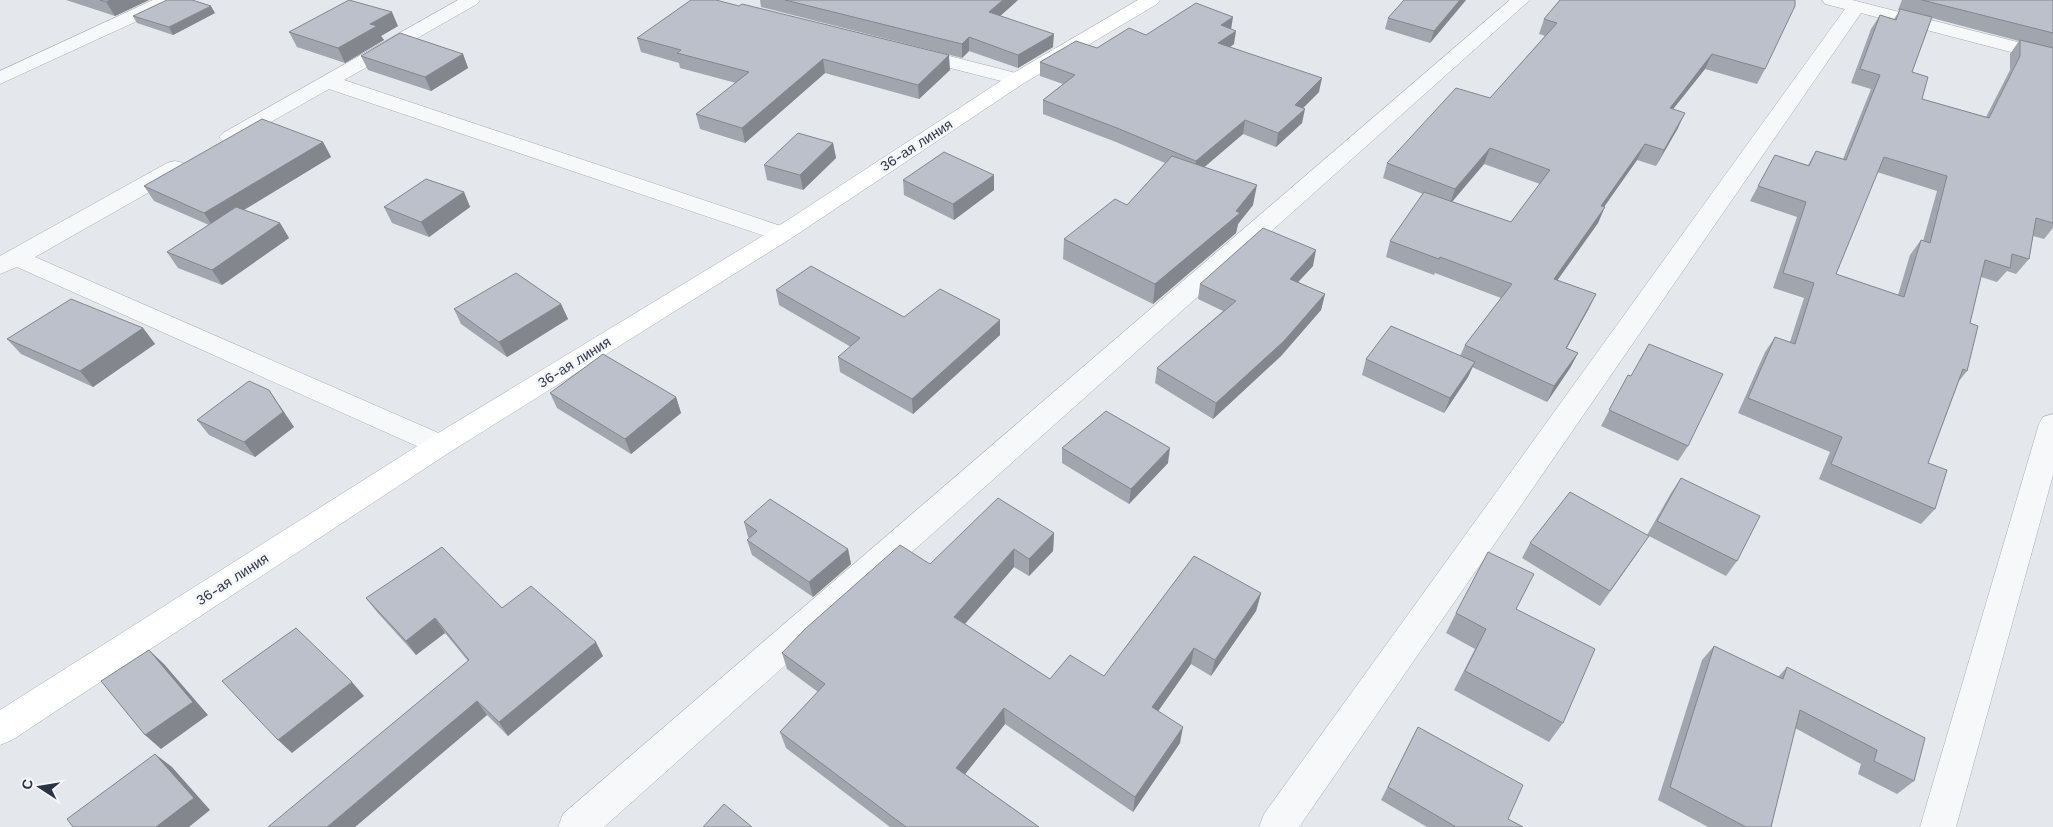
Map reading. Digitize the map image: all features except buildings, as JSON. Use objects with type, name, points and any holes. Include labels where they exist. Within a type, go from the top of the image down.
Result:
[{"type":"street","points":[[0,78],[168,0]]},
{"type":"street","points":[[216,145],[471,0]]},
{"type":"street","name":"36-ая линия","points":[[0,729],[440,445],[782,234],[1016,79],[1151,0]]},
{"type":"street","points":[[576,827],[1521,0]]},
{"type":"street","points":[[1277,827],[1844,3],[2053,57]]},
{"type":"street","points":[[894,48],[1016,79]]},
{"type":"street","points":[[329,82],[782,234]]},
{"type":"street","points":[[8,262],[190,160]]},
{"type":"street","points":[[8,262],[440,445]]},
{"type":"street","points":[[1938,827],[2053,424]]}]
